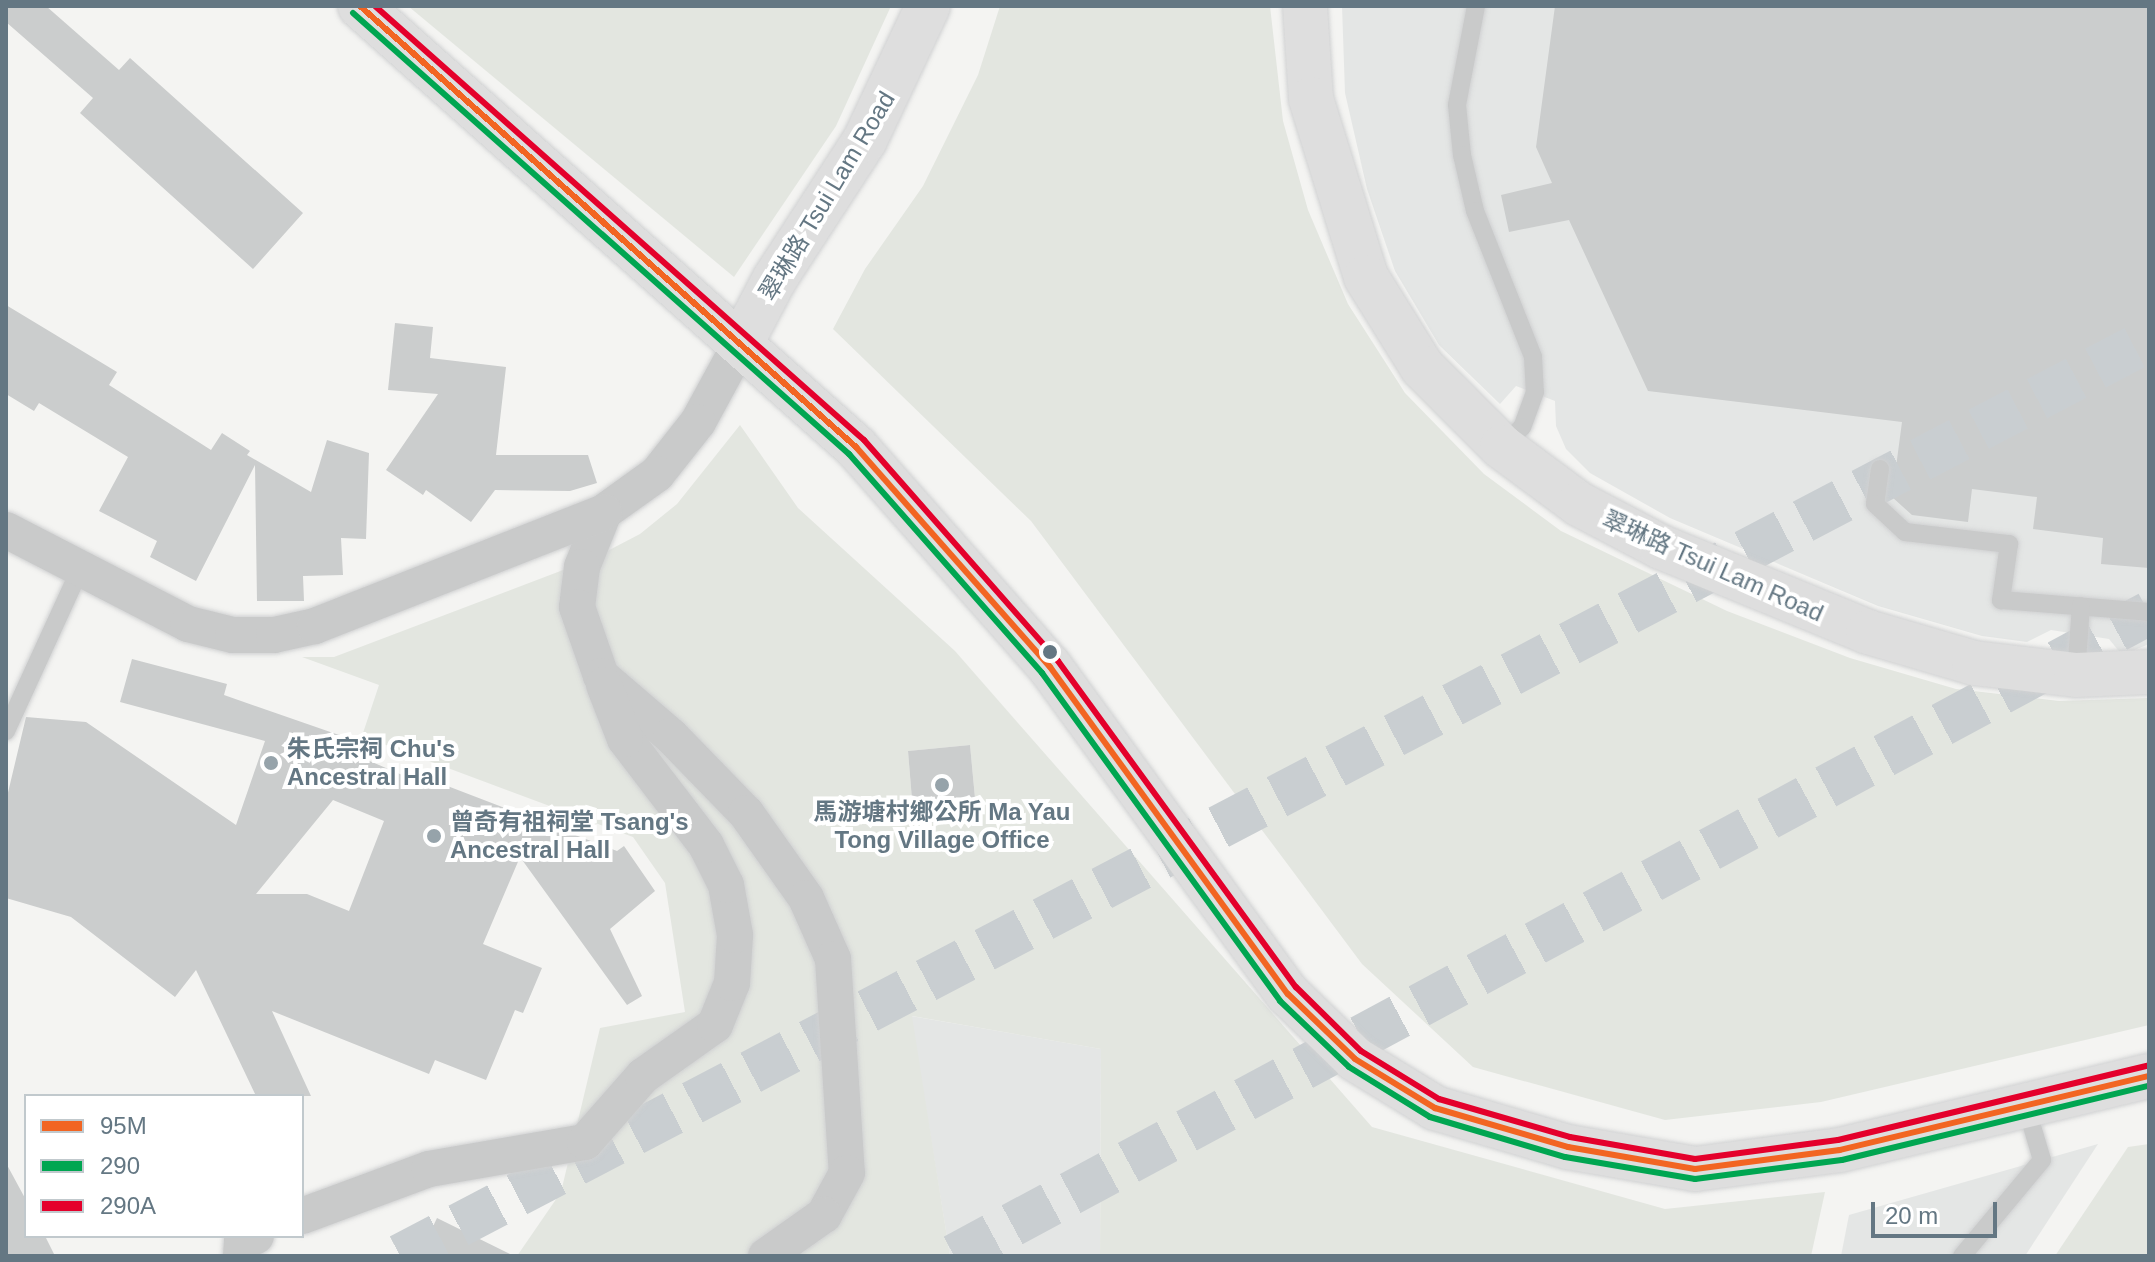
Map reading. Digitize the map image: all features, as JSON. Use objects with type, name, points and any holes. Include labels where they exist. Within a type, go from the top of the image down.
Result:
[{"type":"main road","points":[[360,6],[742,341],[856,447],[1017,627],[1288,994],[1355,1059],[1435,1108],[1568,1147],[1695,1169],[1840,1150],[2149,1076]]},
{"type":"main road","name":"翠琳路 Tsui Lam Road","points":[[742,341],[774,280],[865,140],[928,6]]},
{"type":"main road","name":"翠琳路 Tsui Lam Road","points":[[1305,6],[1311,99],[1366,277],[1422,367],[1502,447],[1579,504],[1744,584],[1868,632],[1974,663],[2076,675],[2149,672]]},
{"type":"street","points":[[6,530],[188,624],[233,635],[274,635],[315,626],[604,512],[657,474],[698,422],[742,341]]},
{"type":"street","points":[[304,1215],[429,1169],[585,1142],[643,1076],[715,1025],[732,983],[735,935],[726,885],[706,845],[625,739],[577,607],[582,567],[604,512]]},
{"type":"street","points":[[601,676],[671,736],[746,813],[806,898],[833,959],[847,1173],[824,1215],[766,1256]]},
{"type":"street","points":[[241,1256],[242,1242],[251,1238]]},
{"type":"lane","points":[[1476,6],[1457,105],[1462,155],[1475,211],[1533,357],[1535,392],[1522,427],[1502,447]]},
{"type":"lane","points":[[1880,469],[1875,504],[1905,532],[2009,544],[2001,600],[2149,612]]},
{"type":"lane","points":[[6,731],[80,569]]},
{"type":"lane","points":[[2076,675],[2081,606]]},
{"type":"lane","points":[[1962,1256],[2042,1160],[2026,1106]]},
{"type":"shaded area","points":[[408,6],[891,6],[836,126],[734,277]]},
{"type":"shaded area","points":[[1000,6],[1270,6],[1283,121],[1308,210],[1348,304],[1405,393],[1484,474],[1561,531],[1727,611],[1850,658],[1956,689],[2059,701],[2149,698],[2149,1025],[1821,1102],[1665,1120],[1473,1067],[1362,964],[1031,521],[833,329],[865,269],[923,186],[978,75]]},
{"type":"shaded area","points":[[1342,6],[2149,6],[2149,644],[2122,655],[2109,639],[2051,630],[2027,642],[1982,636],[1878,606],[1670,518],[1590,473],[1566,449],[1556,426],[1555,401],[1516,386],[1500,404],[1439,345],[1395,271],[1367,189],[1345,93]]},
{"type":"shaded area","points":[[740,425],[798,508],[955,651],[1372,1127],[1665,1209],[1825,1192],[1811,1256],[1100,1256],[1101,1049],[912,1016],[950,1256],[517,1256],[561,1192],[600,1028],[685,1012],[665,883],[633,837],[362,736],[379,685],[302,657],[334,657],[592,559],[640,534],[677,504]],"holes":[[[970,745],[977,818],[914,824],[908,751]]]},
{"type":"shaded area","points":[[911,1016],[1101,1049],[1100,1256],[950,1256]]},
{"type":"shaded area","points":[[2098,1144],[2025,1256],[1841,1256],[1849,1215]]},
{"type":"shaded area","points":[[2149,1144],[2149,1256],[2055,1256],[2128,1147]]},
{"type":"building","points":[[6,6],[46,6],[119,70],[130,58],[303,213],[253,269],[80,113],[93,98],[6,22]]},
{"type":"building","points":[[1555,6],[2149,6],[2149,568],[2101,564],[2103,538],[2033,529],[2037,497],[1972,489],[1968,522],[1912,515],[1892,497],[1902,422],[1648,391],[1569,220],[1509,232],[1501,195],[1552,183],[1536,147]]},
{"type":"building","points":[[6,305],[117,372],[109,385],[211,450],[222,433],[250,451],[247,455],[311,492],[327,440],[369,453],[366,539],[341,538],[343,575],[303,576],[304,601],[257,601],[255,465],[196,581],[150,557],[157,541],[99,511],[128,457],[39,403],[34,411],[6,394]]},
{"type":"building","points":[[395,323],[433,327],[430,358],[506,367],[496,455],[588,455],[597,483],[570,491],[495,490],[471,522],[426,490],[423,495],[386,470],[438,394],[388,390]]},
{"type":"building","points":[[132,659],[227,684],[224,695],[362,743],[358,756],[421,783],[424,777],[617,851],[624,846],[655,891],[610,929],[642,996],[627,1005],[520,857],[483,944],[542,968],[523,1013],[515,1010],[486,1080],[435,1060],[429,1074],[272,1011],[311,1096],[255,1094],[196,970],[175,997],[71,917],[6,898],[6,801],[26,717],[86,722],[236,825],[265,741],[120,702]],"holes":[[[333,800],[384,821],[349,911],[307,894],[256,894]]]},
{"type":"building","name":"馬游塘村鄉公所 Ma Yau Tong Village Office","points":[[970,745],[977,819],[914,824],[908,751]]},
{"type":"building","points":[[6,1163],[24,1196],[24,1238],[46,1238],[55,1256],[6,1256]]},
{"type":"building","points":[[437,1218],[514,1256],[419,1256]]},
{"type":"tunnel","points":[[400,1256],[2149,340]]},
{"type":"tunnel","points":[[954,1256],[2149,613]]},
{"type":"transit line","name":"95M","points":[[360,6],[856,447],[1050,667],[1288,994],[1355,1059],[1435,1108],[1568,1147],[1695,1169],[1840,1150],[2149,1076]]},
{"type":"transit line","name":"290A","points":[[375,6],[864,440],[1058,661],[1296,987],[1361,1051],[1439,1099],[1570,1137],[1695,1159],[1838,1140],[2147,1066]]},
{"type":"transit line","name":"290","points":[[353,13],[849,454],[1042,673],[1280,1001],[1349,1067],[1430,1117],[1565,1157],[1695,1179],[1842,1160],[2149,1086]]},
{"type":"place","name":"朱氏宗祠 Chu's Ancestral Hall","points":[[271,763]]},
{"type":"place","name":"馬游塘村鄉公所 Ma Yau Tong Village Office","points":[[942,785]]},
{"type":"place","name":"曾奇有祖祠堂 Tsang's Ancestral Hall","points":[[434,836]]}]
